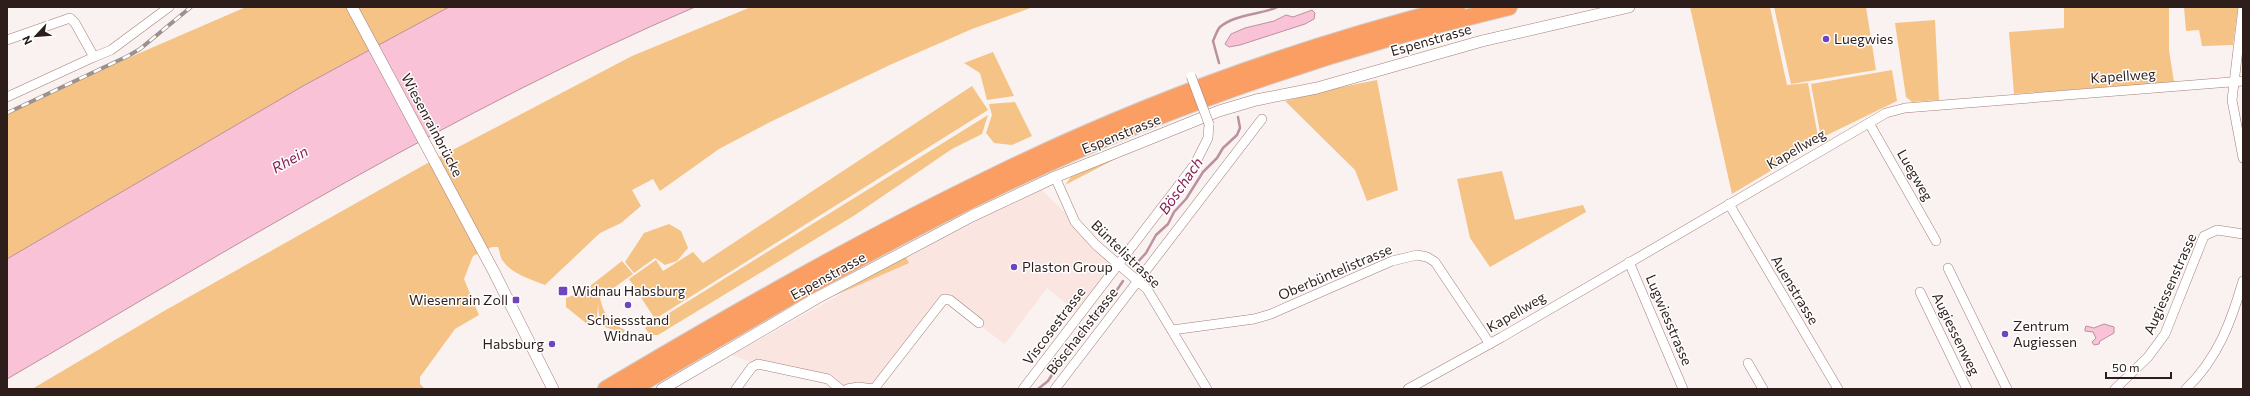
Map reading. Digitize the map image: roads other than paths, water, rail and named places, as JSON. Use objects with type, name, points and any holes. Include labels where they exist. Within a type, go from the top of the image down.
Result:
[{"type":"highway","points":[[606,389],[794,281],[903,221],[999,173],[1076,139],[1243,72],[1396,22],[1457,7]]},
{"type":"highway","points":[[632,389],[811,285],[910,232],[1005,184],[1090,146],[1245,85],[1403,34],[1509,7]]},
{"type":"street","points":[[7,97],[111,50],[169,7]]},
{"type":"street","name":"Wiesenrainbrücke","points":[[352,7],[553,389]]},
{"type":"street","name":"Espenstrasse","points":[[662,389],[811,302],[913,246],[1055,177],[1219,111],[1248,102],[1317,88],[1482,41],[1629,7]]},
{"type":"street","points":[[2243,7],[2232,100],[2243,158]]},
{"type":"street","points":[[7,40],[67,17],[75,23],[94,57]]},
{"type":"street","name":"Viscosestrasse","points":[[1023,389],[1079,314],[1119,266],[1195,164],[1208,138],[1209,124],[1191,76]]},
{"type":"street","name":"Kapellweg","points":[[1408,389],[1490,344],[1886,113],[1905,108],[2090,92],[2243,82]]},
{"type":"street","name":"Böschachstrasse","points":[[1055,389],[1117,306],[1139,282],[1262,119]]},
{"type":"street","name":"Luegweg","points":[[1869,123],[1936,241]]},
{"type":"street","name":"Büntelistrasse","points":[[1055,177],[1075,222],[1119,266],[1147,289],[1207,389]]},
{"type":"street","name":"Auenstrasse","points":[[1729,204],[1838,389]]},
{"type":"street","name":"Augiessenstrasse","points":[[2115,389],[2148,357],[2165,334],[2204,236],[2217,230],[2243,234]]},
{"type":"street","name":"Oberbüntelistrasse","points":[[1172,330],[1254,319],[1271,314],[1392,261],[1417,255],[1427,257],[1436,262],[1490,344]]},
{"type":"street","name":"Lugwiesstrasse","points":[[1629,262],[1683,389]]},
{"type":"street","points":[[1948,268],[2007,389]]},
{"type":"street","points":[[2186,389],[2206,366],[2220,346],[2232,320],[2243,281]]},
{"type":"street","name":"Augiessenweg","points":[[1920,292],[1967,389]]},
{"type":"street","points":[[847,389],[858,387],[874,389],[944,299],[950,300],[979,324]]},
{"type":"street","points":[[1748,363],[1763,389]]},
{"type":"street","points":[[736,389],[752,368],[758,364],[828,379],[840,389]]},
{"type":"water","name":"Rhein","points":[[449,7],[695,7],[606,47],[431,135],[345,182],[7,379],[7,259],[303,86]]},
{"type":"water","points":[[1312,10],[1315,13],[1314,19],[1305,24],[1240,45],[1229,47],[1225,44],[1231,34],[1245,28],[1274,21],[1286,15],[1293,17]]},
{"type":"water","points":[[2104,324],[2114,327],[2114,333],[2100,341],[2099,344],[2094,345],[2092,342],[2096,338],[2093,332],[2085,331],[2086,326],[2094,328]]},
{"type":"waterway","name":"Böschach","points":[[1219,63],[1213,41],[1220,27],[1240,17],[1277,7]]},
{"type":"waterway","name":"Böschach","points":[[1134,266],[1146,253],[1156,235],[1168,224],[1174,212],[1186,199],[1203,172],[1217,158],[1223,148],[1237,135],[1240,128],[1238,117]]},
{"type":"waterway","name":"Böschach","points":[[1038,389],[1048,381],[1068,350],[1087,328],[1091,319],[1106,306],[1123,281]]},
{"type":"railway","points":[[7,113],[128,56],[140,49],[191,7]]},
{"type":"place","name":"Luegwies","points":[[1826,39]]},
{"type":"place","name":"Plaston Group","points":[[1014,267]]},
{"type":"place","name":"Widnau Habsburg","points":[[563,291]]},
{"type":"place","name":"Wiesenrain Zoll","points":[[516,300]]},
{"type":"place","name":"Schiessstand Widnau","points":[[628,305]]},
{"type":"place","name":"Zentrum Augiessen","points":[[2005,334]]},
{"type":"place","name":"Habsburg","points":[[552,344]]}]
